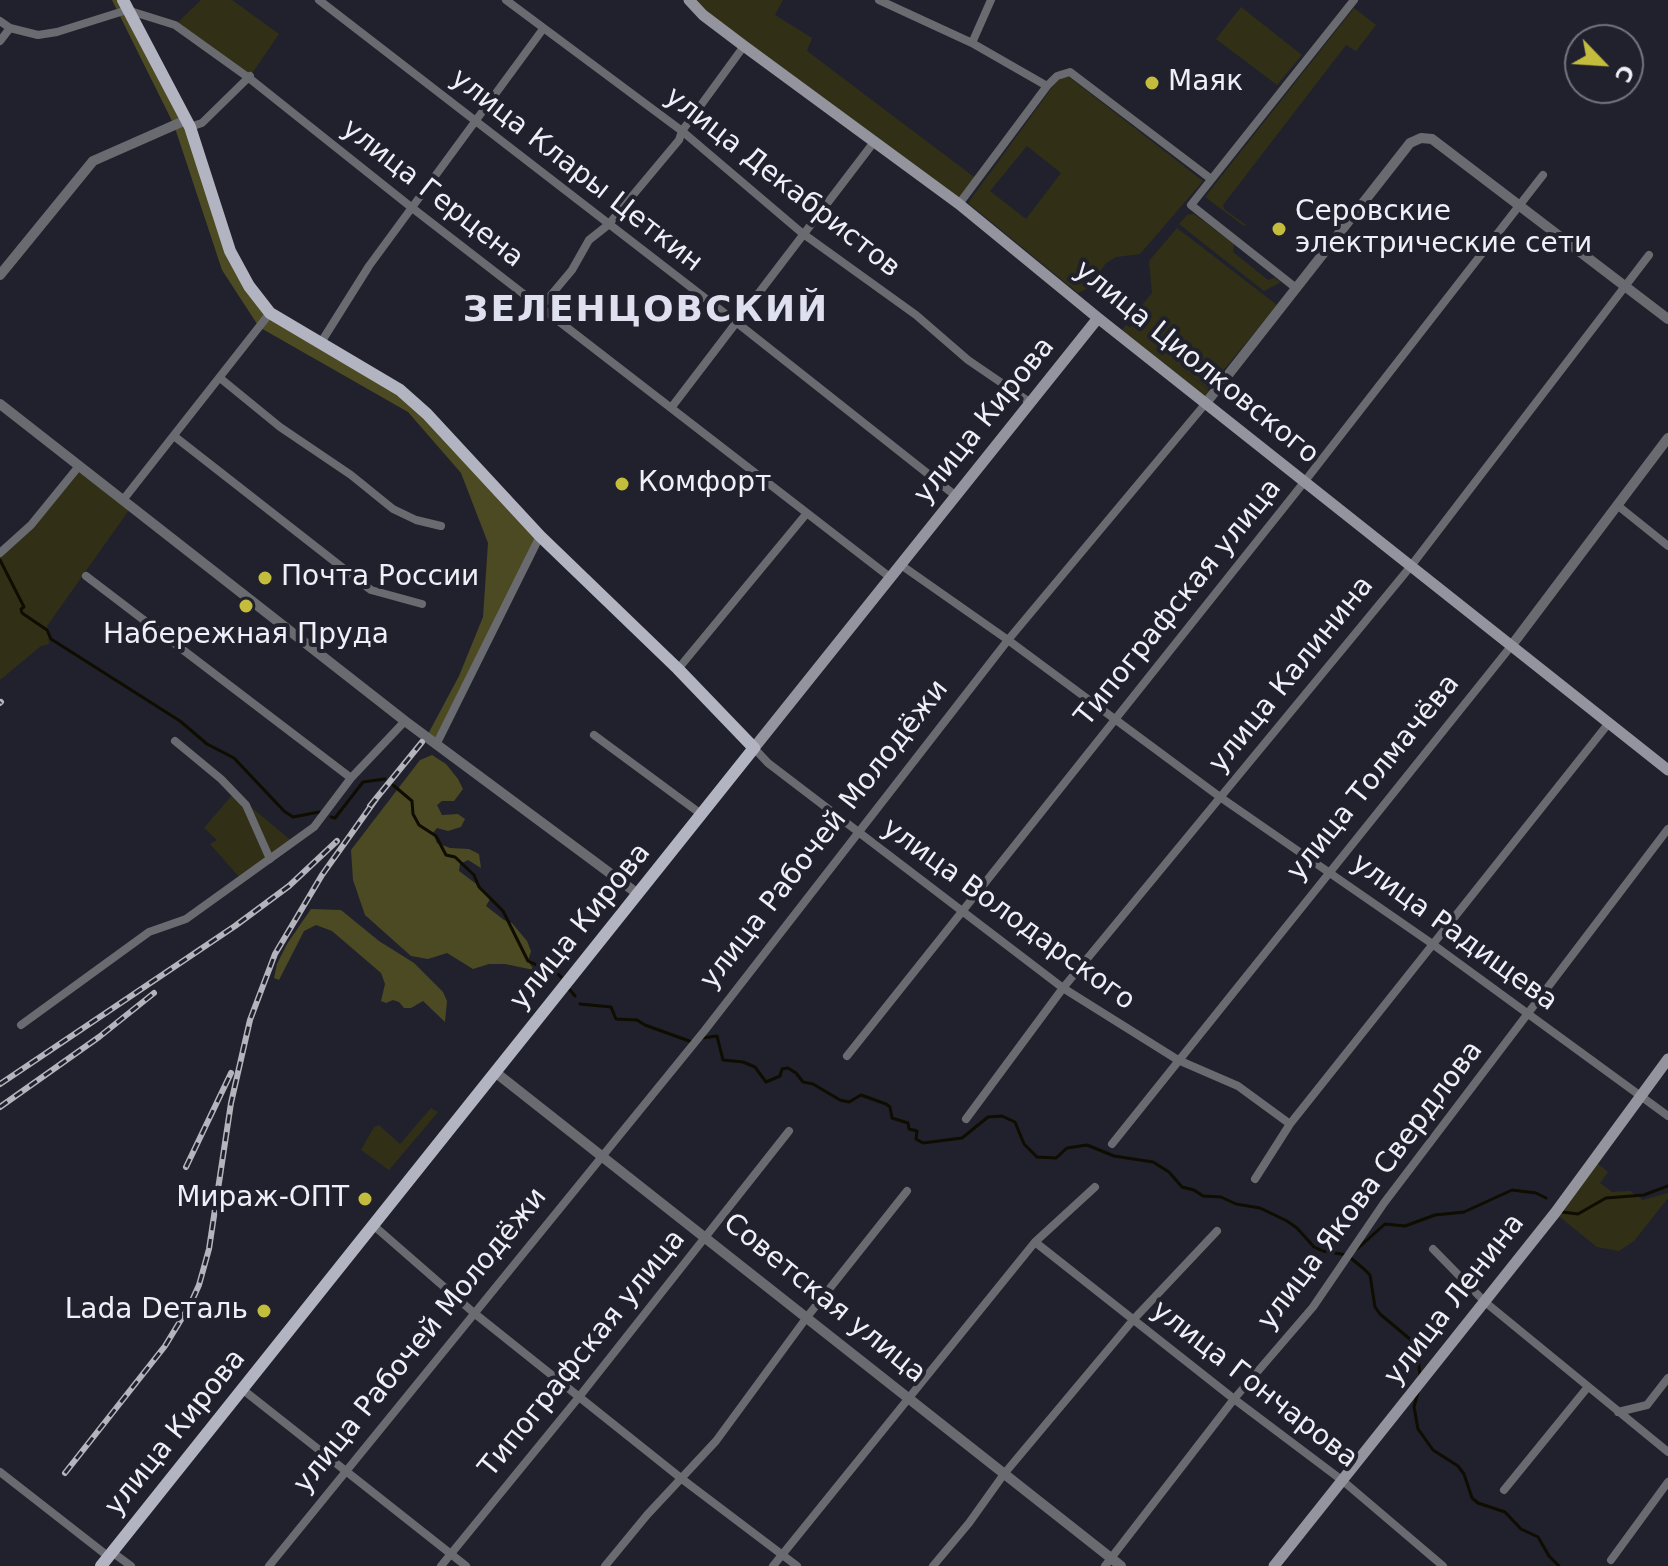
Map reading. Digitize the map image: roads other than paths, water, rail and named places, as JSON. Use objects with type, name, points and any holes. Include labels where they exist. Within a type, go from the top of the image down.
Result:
[{"type":"main road","name":"улица Циолковского","points":[[689,0],[703,15],[744,46],[959,204],[1668,770]]},
{"type":"main road","points":[[125,5],[188,124],[230,251],[249,286],[270,313],[400,390],[427,414],[540,536],[678,669],[754,748]]},
{"type":"main road","name":"улица Кирова","points":[[107,1558],[1098,318]]},
{"type":"main road","name":"улица Ленина","points":[[1274,1566],[1555,1213],[1668,1059]]},
{"type":"street","name":"улица Клары Цеткин","points":[[319,0],[956,496]]},
{"type":"street","name":"улица Декабристов","points":[[506,0],[682,131],[802,233],[916,315],[968,360],[1031,403]]},
{"type":"street","points":[[879,0],[972,43],[1047,86]]},
{"type":"street","points":[[972,43],[991,0]]},
{"type":"street","points":[[1296,288],[1191,205],[1354,0]]},
{"type":"street","points":[[0,21],[10,28],[38,35],[57,32],[125,5]]},
{"type":"street","name":"улица Герцена","points":[[125,5],[175,25],[249,77],[411,207],[891,578]]},
{"type":"street","points":[[0,41],[10,28]]},
{"type":"street","points":[[320,344],[369,266],[543,29]]},
{"type":"street","points":[[541,307],[572,270],[589,240],[608,225],[679,140],[682,131],[744,46]]},
{"type":"street","points":[[959,204],[1047,86],[1057,76],[1070,72],[1211,179]]},
{"type":"street","points":[[0,275],[93,161],[188,124],[202,123],[249,77]]},
{"type":"street","name":"улица Рабочей Молодёжи","points":[[269,1566],[705,1030],[1008,640],[1206,403],[1410,143],[1421,138],[1432,139],[1519,205]]},
{"type":"street","points":[[671,408],[874,142]]},
{"type":"street","name":"Типографская улица","points":[[847,1056],[1305,481],[1543,175]]},
{"type":"street","points":[[1519,205],[1668,319]]},
{"type":"street","name":"улица Калинина","points":[[966,1119],[1063,988],[1411,566],[1649,255]]},
{"type":"street","points":[[123,500],[270,313]]},
{"type":"street","points":[[220,378],[280,427],[351,475],[393,509],[416,520],[441,526]]},
{"type":"street","points":[[0,404],[405,721],[638,894]]},
{"type":"street","points":[[174,436],[371,590],[422,604]]},
{"type":"street","name":"улица Толмачёва","points":[[1112,1144],[1512,645],[1668,438]]},
{"type":"street","points":[[0,553],[31,525],[79,466]]},
{"type":"street","points":[[1617,505],[1668,546]]},
{"type":"street","points":[[678,669],[807,513]]},
{"type":"street","points":[[437,743],[540,536]]},
{"type":"street","name":"улица Радищева","points":[[901,565],[1668,1116]]},
{"type":"street","points":[[86,576],[351,778]]},
{"type":"street","points":[[21,1025],[149,932],[186,919],[314,827],[351,778],[405,721]]},
{"type":"street","points":[[1255,1179],[1290,1124],[1608,724]]},
{"type":"street","points":[[594,735],[701,814]]},
{"type":"street","points":[[175,741],[221,779],[246,805],[270,859]]},
{"type":"street","name":"улица Володарского","points":[[754,748],[768,763],[856,832],[1063,988],[1178,1060],[1238,1086],[1290,1124]]},
{"type":"street","name":"улица Якова Свердлова","points":[[1108,1562],[1234,1399],[1313,1307],[1384,1203],[1668,829]]},
{"type":"street","name":"Советская улица","points":[[495,1072],[908,1397],[1108,1562],[1121,1566]]},
{"type":"street","name":"Типографская улица","points":[[441,1566],[789,1131]]},
{"type":"street","points":[[773,1566],[1035,1242],[1095,1187]]},
{"type":"street","points":[[605,1566],[647,1515],[716,1441],[807,1317],[907,1191]]},
{"type":"street","points":[[373,1225],[474,1313],[682,1479],[797,1566]]},
{"type":"street","points":[[933,1566],[1004,1474],[1133,1320],[1217,1231]]},
{"type":"street","name":"улица Гончарова","points":[[1035,1242],[1343,1481],[1443,1566]]},
{"type":"street","points":[[1433,1249],[1485,1302],[1668,1452]]},
{"type":"street","points":[[1618,1412],[1647,1405],[1668,1378]]},
{"type":"street","points":[[1504,1490],[1587,1388]]},
{"type":"street","points":[[242,1389],[466,1566]]},
{"type":"street","points":[[0,1472],[107,1558],[131,1566]]},
{"type":"street","points":[[1611,1560],[1668,1482]]},
{"type":"waterway","points":[[0,560],[24,607],[22,613],[47,630],[51,639],[180,721],[207,744],[234,758],[293,817],[319,812]]},
{"type":"waterway","points":[[331,817],[335,818],[363,782],[385,779]]},
{"type":"waterway","points":[[393,785],[412,801],[413,814],[419,825],[436,836],[446,855],[455,857],[474,875],[479,887],[503,911],[528,961],[552,972]]},
{"type":"waterway","points":[[558,974],[561,977]]},
{"type":"waterway","points":[[570,990],[575,996]]},
{"type":"waterway","points":[[580,1004],[611,1007],[616,1019],[637,1020],[692,1042]]},
{"type":"waterway","points":[[702,1038],[717,1036],[723,1060],[755,1067],[766,1082],[780,1076],[782,1069],[788,1068],[803,1082],[813,1084],[840,1100],[849,1102],[861,1095],[886,1104],[890,1107],[892,1118],[908,1123],[909,1129],[917,1131],[916,1139],[923,1143],[962,1138],[988,1117],[1002,1116],[1015,1122],[1024,1144],[1037,1157],[1056,1158],[1067,1148],[1087,1145],[1114,1156],[1153,1162],[1169,1172],[1182,1187],[1203,1196],[1221,1197],[1236,1204],[1260,1208],[1297,1228],[1314,1247],[1347,1255],[1370,1275],[1375,1307],[1411,1340],[1418,1357],[1420,1376]]},
{"type":"waterway","points":[[1562,1212],[1578,1214],[1606,1198],[1644,1195],[1668,1186]]},
{"type":"waterway","points":[[1357,1249],[1385,1224],[1405,1226],[1435,1215],[1464,1212],[1512,1190],[1536,1193],[1546,1198]]},
{"type":"waterway","points":[[1418,1392],[1414,1407],[1418,1429],[1433,1450],[1458,1466],[1472,1498],[1505,1512],[1521,1529],[1538,1537],[1559,1566]]},
{"type":"railway","points":[[370,806],[422,742]]},
{"type":"railway","points":[[65,1473],[165,1346],[190,1305],[209,1249],[231,1103],[250,1020],[275,954],[322,875],[376,799]]},
{"type":"railway","points":[[0,1084],[235,926],[289,886],[337,841]]},
{"type":"railway","points":[[0,1107],[99,1037],[154,993]]},
{"type":"railway","points":[[186,1167],[231,1073]]},
{"type":"place","name":"Маяк","points":[[1152,83]]},
{"type":"place","name":"Серовские электрические сети","points":[[1279,229]]},
{"type":"place","name":"Комфорт","points":[[622,484]]},
{"type":"place","name":"Почта России","points":[[265,578]]},
{"type":"place","name":"Набережная Пруда","points":[[246,606]]},
{"type":"place","name":"Мираж-ОПТ","points":[[365,1199]]},
{"type":"place","name":"Lada Dеталь","points":[[264,1311]]},
{"type":"district","name":"ЗЕЛЕНЦОВСКИЙ","points":[[646,312]]}]
